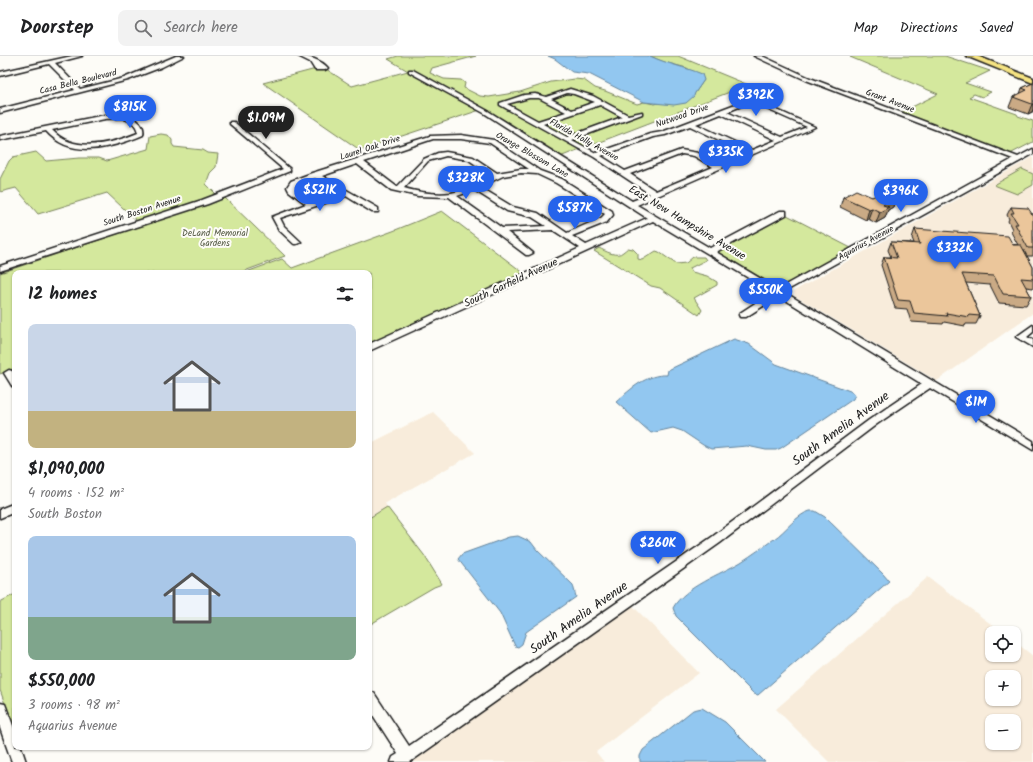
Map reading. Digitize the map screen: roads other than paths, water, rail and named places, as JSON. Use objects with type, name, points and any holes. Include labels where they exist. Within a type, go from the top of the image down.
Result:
[{"type":"main road","points":[[970,56],[1033,81]]},
{"type":"street","points":[[0,74],[79,56]]},
{"type":"street","name":"Casa Bella Boulevard","points":[[0,111],[126,79],[181,56]]},
{"type":"street","name":"Grant Avenue","points":[[757,56],[808,79],[1018,159]]},
{"type":"street","points":[[305,57],[313,62]]},
{"type":"street","points":[[51,63],[79,91]]},
{"type":"street","name":"East New Hampshire Avenue","points":[[411,71],[486,112],[653,218],[711,251],[1033,446]]},
{"type":"street","points":[[546,99],[569,91],[574,92],[628,118]]},
{"type":"street","points":[[632,204],[812,127],[735,93]]},
{"type":"street","name":"Florida Holly Avenue","points":[[546,99],[538,95],[527,96],[502,104],[596,156],[656,194]]},
{"type":"street","points":[[546,99],[571,112]]},
{"type":"street","name":"Nutwood Drive","points":[[596,156],[652,135],[663,134],[752,100]]},
{"type":"street","points":[[537,124],[599,103]]},
{"type":"street","points":[[722,112],[782,140]]},
{"type":"street","points":[[565,140],[640,113]]},
{"type":"street","points":[[0,138],[105,117],[123,116],[134,120],[140,127],[141,134],[124,140],[90,147],[63,144],[48,129]]},
{"type":"street","name":"South Boston Avenue","points":[[0,269],[205,202],[288,170],[232,123]]},
{"type":"street","points":[[690,124],[752,153]]},
{"type":"street","name":"Laurel Oak Drive","points":[[312,205],[292,189],[291,187],[294,183],[432,137],[461,137]]},
{"type":"street","name":"Orange Blossom Lane","points":[[461,137],[492,141],[538,172],[559,181],[609,213],[604,220],[566,236]]},
{"type":"street","name":"Aquarius Avenue","points":[[743,314],[778,292],[1033,151]]},
{"type":"street","points":[[625,174],[681,152],[693,153],[719,167]]},
{"type":"street","points":[[399,189],[426,160],[438,155],[446,154],[471,158],[497,176]]},
{"type":"street","points":[[359,162],[394,188],[418,194],[451,195],[474,187],[497,176],[521,171],[538,172]]},
{"type":"street","points":[[315,175],[375,210]]},
{"type":"street","points":[[474,187],[510,209],[535,216],[585,248]]},
{"type":"street","points":[[297,242],[286,233],[277,222],[276,217],[347,193]]},
{"type":"street","points":[[451,195],[529,253]]},
{"type":"street","points":[[575,211],[592,203]]},
{"type":"street","points":[[711,251],[783,213]]},
{"type":"street","name":"South Garfield Avenue","points":[[372,347],[653,218]]},
{"type":"street","points":[[500,230],[554,228]]},
{"type":"street","points":[[1033,328],[1020,337],[1033,344]]},
{"type":"street","points":[[9,373],[12,378]]},
{"type":"street","name":"South Amelia Avenue","points":[[403,759],[716,540],[873,422],[930,383]]},
{"type":"street","points":[[0,514],[12,508]]},
{"type":"street","points":[[372,702],[403,759]]},
{"type":"street","points":[[0,709],[12,742]]},
{"type":"street","points":[[15,750],[19,762]]},
{"type":"water","points":[[548,56],[650,56],[702,74],[704,80],[694,96],[686,103],[674,105],[644,102],[589,74],[572,72],[555,59]]},
{"type":"water","points":[[734,339],[749,344],[776,364],[850,391],[855,395],[853,399],[776,450],[766,450],[747,446],[711,449],[682,431],[673,428],[651,433],[616,402],[639,383],[659,375],[667,375],[668,370]]},
{"type":"water","points":[[810,511],[815,511],[825,517],[889,581],[758,695],[754,694],[676,616],[673,608],[678,600],[694,587],[733,567],[778,536],[800,516]]},
{"type":"water","points":[[518,536],[531,542],[537,550],[573,585],[576,597],[526,632],[522,644],[518,647],[515,646],[500,613],[458,559],[462,554],[509,537]]},
{"type":"water","points":[[702,708],[725,722],[765,762],[640,762],[640,756],[643,750],[693,710]]},
{"type":"park label","name":"DeLand Memorial Gardens","points":[[215,238]]}]
